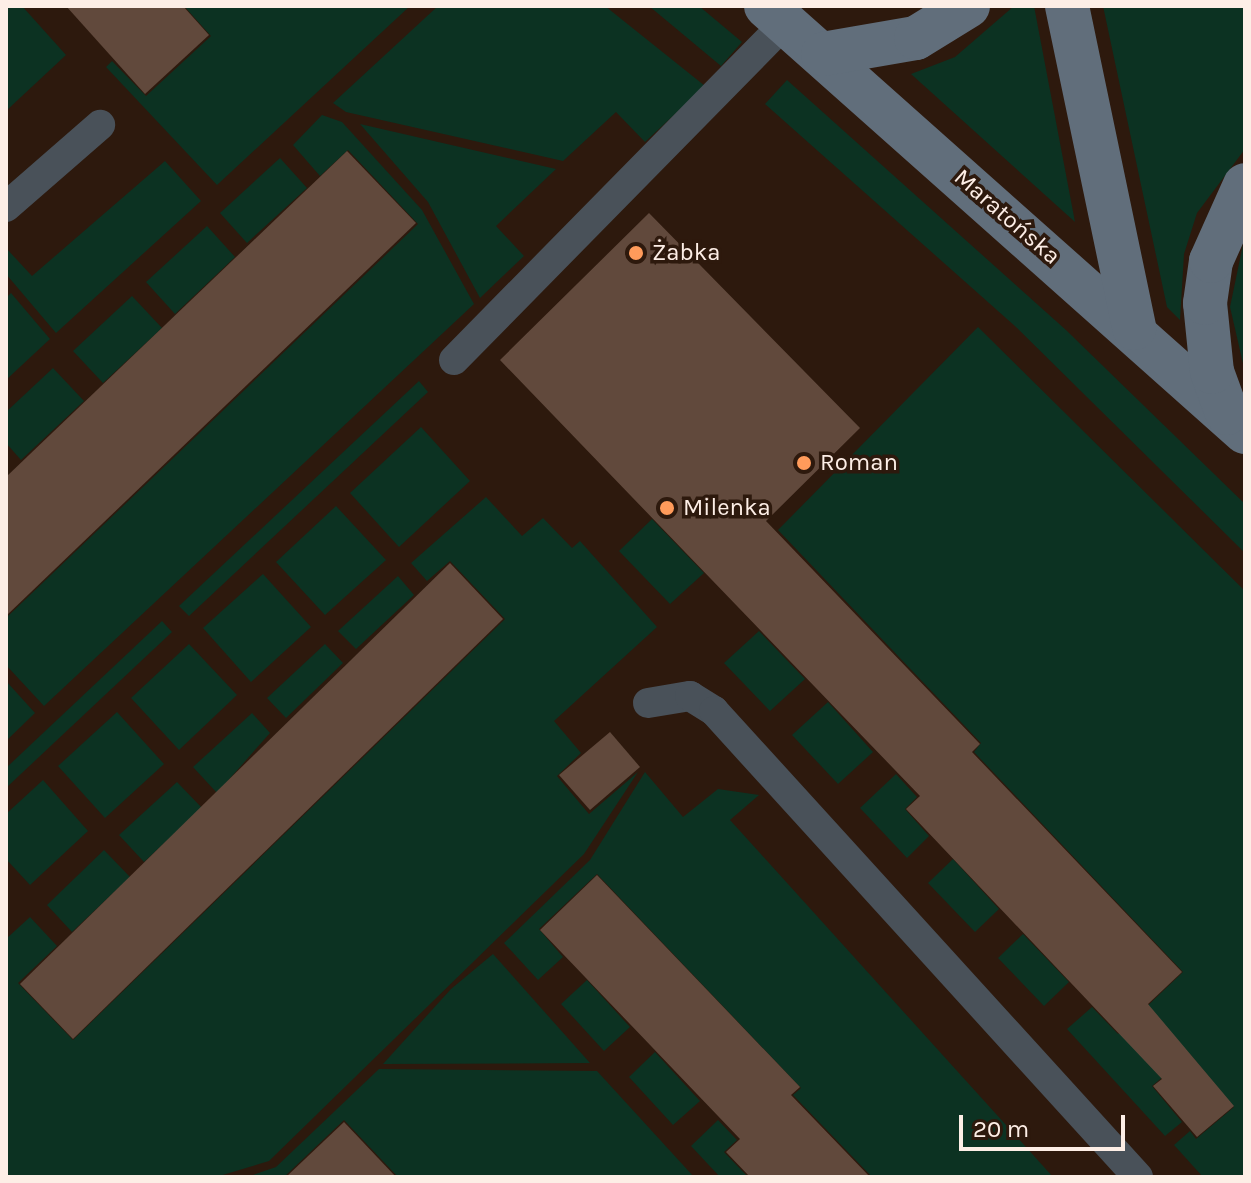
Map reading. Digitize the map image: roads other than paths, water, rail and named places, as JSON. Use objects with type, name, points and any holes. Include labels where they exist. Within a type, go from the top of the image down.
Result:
[{"type":"street","points":[[823,54],[916,38],[968,6]]},
{"type":"street","points":[[1067,6],[1134,328]]},
{"type":"street","name":"Maratońska","points":[[776,14],[1134,328],[1236,424]]},
{"type":"street","points":[[1236,424],[1212,372],[1205,303],[1211,261],[1245,185]]},
{"type":"lane","points":[[454,360],[776,14]]},
{"type":"lane","points":[[6,207],[100,125]]},
{"type":"lane","points":[[648,703],[690,696],[714,711],[1138,1177]]},
{"type":"place","name":"Żabka","points":[[636,253]]},
{"type":"place","name":"Roman","points":[[804,463]]},
{"type":"place","name":"Milenka","points":[[667,508]]}]
